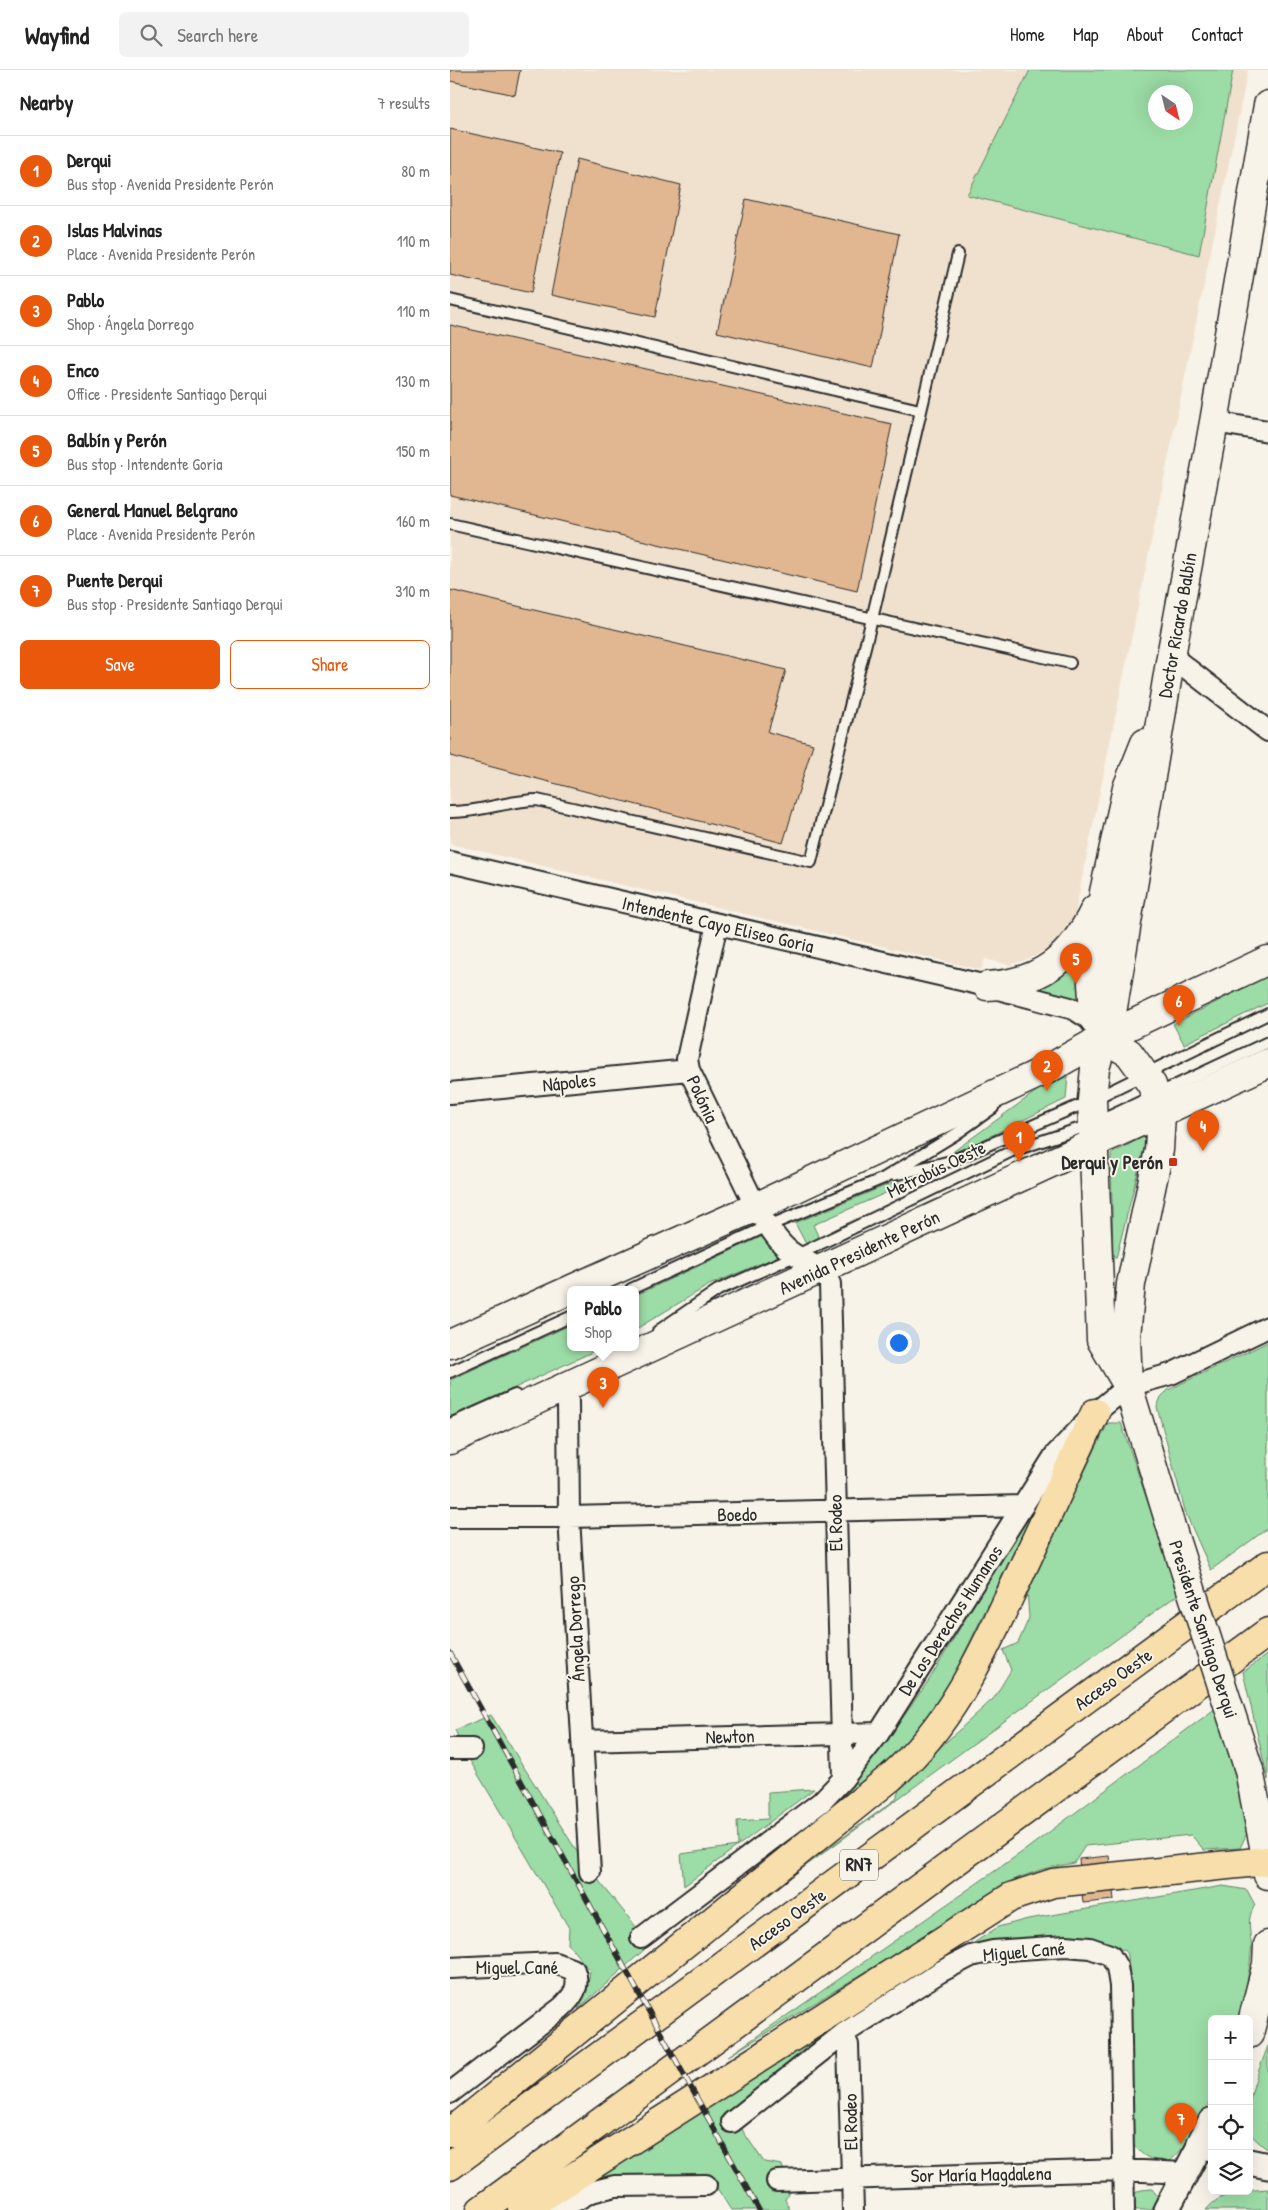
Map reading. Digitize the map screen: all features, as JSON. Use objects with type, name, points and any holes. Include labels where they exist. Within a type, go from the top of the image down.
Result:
[{"type":"highway","points":[[450,2133],[891,1776],[921,1749],[954,1705],[980,1660],[1095,1413]]},
{"type":"highway","name":"Acceso Oeste","points":[[450,2166],[1268,1565]]},
{"type":"highway","points":[[481,2210],[1268,1632]]},
{"type":"highway","points":[[522,2210],[1011,1897],[1052,1883],[1267,1861]]},
{"type":"main road","name":"Doctor Ricardo Balbín","points":[[1093,1123],[1095,1068],[1113,1008],[1164,695],[1214,422],[1268,106]]},
{"type":"main road","points":[[1154,1094],[1129,1053],[1103,1038],[1093,998],[1092,983],[1104,892],[1127,788],[1164,695]]},
{"type":"main road","points":[[987,986],[1009,984],[1028,978],[1069,952],[1083,934],[1104,892]]},
{"type":"main road","points":[[581,1286],[762,1217],[1048,1069],[1103,1038],[1268,960]]},
{"type":"main road","name":"Avenida Presidente Perón","points":[[450,1440],[823,1269],[1093,1123],[1154,1094],[1268,1064]]},
{"type":"main road","name":"Presidente Santiago Derqui","points":[[1128,1386],[1127,1313],[1159,1150],[1154,1094]]},
{"type":"main road","name":"Presidente Santiago Derqui","points":[[1093,1123],[1101,1340],[1108,1355],[1128,1386],[1249,1770],[1267,1861],[1268,1875]]},
{"type":"main road","points":[[450,1344],[567,1292]]},
{"type":"main road","points":[[1253,2018],[1267,1964],[1268,1945]]},
{"type":"street","points":[[1214,422],[1268,431]]},
{"type":"street","points":[[1171,656],[1268,731]]},
{"type":"street","name":"Intendente Cayo Eliseo Goria","points":[[450,862],[987,986],[1074,1009],[1090,1019],[1103,1038]]},
{"type":"street","name":"Polónia","points":[[717,924],[687,1059],[689,1070],[762,1217],[795,1256]]},
{"type":"street","name":"Nápoles","points":[[450,1094],[689,1070]]},
{"type":"street","points":[[795,1256],[823,1269]]},
{"type":"street","name":"El Rodeo","points":[[823,1269],[830,1284],[834,1512],[843,1779]]},
{"type":"street","name":"De Los Derechos Humanos","points":[[642,1938],[821,1802],[843,1779],[879,1733],[1055,1455],[1095,1413],[1128,1386],[1171,1374],[1268,1327]]},
{"type":"street","name":"Ángela Dorrego","points":[[564,1387],[568,1401],[569,1517],[590,1872]]},
{"type":"street","name":"Boedo","points":[[450,1517],[569,1517],[834,1512],[1023,1506]]},
{"type":"street","name":"Newton","points":[[582,1741],[841,1732],[879,1733]]},
{"type":"street","points":[[450,1749],[472,1748]]},
{"type":"street","name":"Miguel Cané","points":[[732,2122],[843,2034],[940,1972],[971,1956],[993,1951],[1066,1946],[1090,1948],[1110,1955],[1117,1967],[1120,1986],[1124,2210]]},
{"type":"street","name":"Miguel Cané","points":[[450,1968],[555,1963],[574,1970],[578,1978],[575,1992],[561,2008],[450,2093]]},
{"type":"street","name":"El Rodeo","points":[[843,2034],[848,2046],[853,2210]]},
{"type":"street","points":[[1166,2210],[1184,2174],[1208,2138]]},
{"type":"street","points":[[1253,2163],[1268,2166]]},
{"type":"street","name":"Sor María Magdalena","points":[[777,2181],[851,2177],[1122,2170],[1184,2174]]},
{"type":"street","points":[[558,2210],[591,2201],[615,2186],[706,2185]]},
{"type":"lane","points":[[450,812],[462,813],[523,800],[538,800],[811,862],[872,618],[958,254]]},
{"type":"lane","points":[[450,300],[920,410]]},
{"type":"lane","points":[[450,524],[1070,663]]},
{"type":"lane","name":"Metrobús Oeste","points":[[1154,1094],[1268,1014]]},
{"type":"lane","name":"Metrobús Oeste","points":[[823,1269],[773,1284],[652,1335],[718,1290],[795,1256],[1012,1151],[1093,1123],[1268,1042]]},
{"type":"lane","name":"Metrobús Oeste","points":[[884,1178],[956,1134],[1048,1069]]},
{"type":"lane","name":"Metrobús Oeste","points":[[636,1286],[762,1217],[884,1178],[1093,1123]]},
{"type":"lane","points":[[450,1372],[567,1318]]},
{"type":"lane","points":[[450,1424],[528,1389]]},
{"type":"shaded area","points":[[450,70],[1248,70],[1075,913],[1066,931],[1046,950],[1029,959],[1010,965],[985,959],[981,970],[450,844]]},
{"type":"green space","points":[[1030,70],[1233,70],[1199,255],[967,195]]},
{"type":"green space","points":[[1090,942],[1083,992],[1079,1000],[1042,990],[1042,982]]},
{"type":"green space","points":[[1268,976],[1268,1003],[1184,1044],[1173,1024]]},
{"type":"green space","points":[[1068,1076],[1066,1099],[954,1154],[954,1151],[1042,1087]]},
{"type":"green space","points":[[1143,1137],[1146,1140],[1116,1258],[1113,1255],[1111,1154]]},
{"type":"green space","points":[[915,1180],[813,1225],[819,1238],[806,1244],[795,1223],[889,1184]]},
{"type":"green space","points":[[767,1234],[779,1256],[709,1285],[639,1327],[639,1294]]},
{"type":"green space","points":[[567,1326],[567,1351],[594,1351],[450,1418],[450,1380]]},
{"type":"green space","points":[[1268,1342],[1268,1528],[1211,1570],[1186,1514],[1157,1407],[1161,1397],[1168,1390]]},
{"type":"green space","points":[[1108,1423],[1121,1423],[1160,1538],[1183,1591],[656,1975],[653,1975],[896,1799],[901,1783],[994,1698],[1011,1670],[1003,1650],[1018,1643],[1029,1618],[1027,1590]]},
{"type":"green space","points":[[1042,1494],[950,1683],[912,1737],[868,1779],[823,1816],[821,1814],[876,1756],[929,1680],[1039,1495]]},
{"type":"green space","points":[[1268,1654],[1268,1780],[1243,1672]]},
{"type":"green space","points":[[1216,1708],[1234,1766],[1249,1829],[1240,1848],[1204,1850],[1191,1835],[1085,1846],[1074,1863],[1043,1869],[1018,1878],[727,2057],[1025,1850]]},
{"type":"green space","points":[[491,1715],[583,1861],[641,1933],[645,1949],[578,2009],[587,1991],[590,1971],[568,1944],[569,1928],[466,1754],[455,1730]]},
{"type":"green space","points":[[814,1789],[738,1846],[737,1821],[768,1819],[768,1792]]},
{"type":"green space","points":[[738,1846],[684,1886],[681,1854]]},
{"type":"green space","points":[[1223,1886],[1247,1890],[1255,1905],[1249,1923],[1251,1954],[1249,1970],[1239,2015],[1208,2015],[1208,2105],[1194,2132],[1182,2149],[1168,2163],[1151,2159],[1142,2154],[1130,2140],[1130,1973],[1126,1951],[1108,1945],[1068,1941],[1026,1942],[966,1948],[998,1927],[1028,1919]]},
{"type":"green space","points":[[824,2033],[732,2108],[744,2133],[764,2162],[782,2165],[790,2190],[785,2200],[790,2210],[731,2210],[708,2174],[600,2177],[698,2111]]},
{"type":"green space","points":[[1268,2046],[1268,2150],[1253,2137],[1253,2089]]},
{"type":"green space","points":[[1152,2189],[1159,2198],[1154,2210],[1133,2210],[1132,2195],[1141,2190]]},
{"type":"green space","points":[[1268,2189],[1268,2210],[1206,2210],[1212,2203],[1227,2195],[1253,2195],[1253,2190]]},
{"type":"building","points":[[450,70],[520,70],[515,95],[450,81]]},
{"type":"building","points":[[450,129],[560,153],[531,293],[450,275]]},
{"type":"building","points":[[577,159],[681,185],[655,317],[551,295]]},
{"type":"building","points":[[746,199],[899,234],[873,368],[717,332]]},
{"type":"building","points":[[450,325],[892,424],[857,591],[450,495]]},
{"type":"building","points":[[450,590],[786,670],[768,732],[813,744],[783,843],[450,756]]},
{"type":"building","points":[[1109,1856],[1114,1900],[1083,1903],[1079,1859]]},
{"type":"railway","points":[[450,1653],[759,2210]]},
{"type":"place","name":"Balbín y Perón","points":[[1076,984]]},
{"type":"place","name":"General Manuel Belgrano","points":[[1179,1026]]},
{"type":"place","name":"Islas Malvinas","points":[[1047,1091]]},
{"type":"place","name":"Enco","points":[[1203,1151]]},
{"type":"place","name":"Derqui","points":[[1019,1162]]},
{"type":"place","name":"Derqui y Perón","points":[[1173,1162]]},
{"type":"place","name":"Pablo","points":[[603,1408]]},
{"type":"place","name":"Puente Derqui","points":[[1181,2144]]}]
